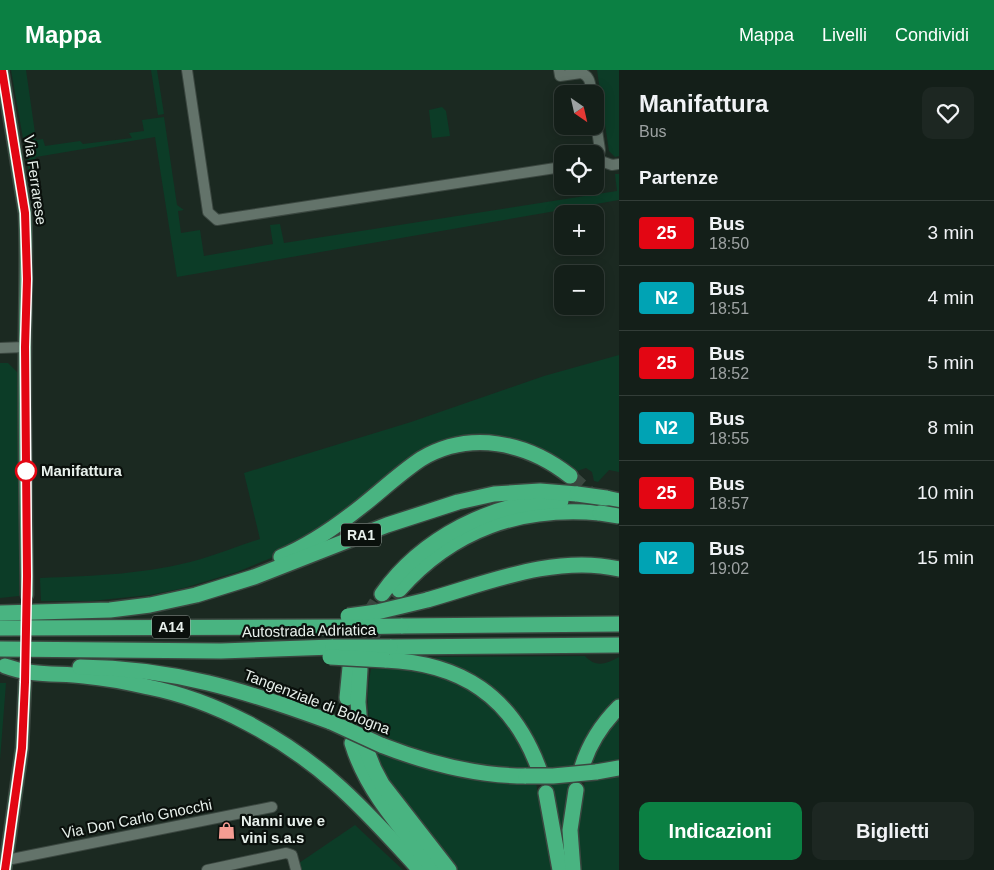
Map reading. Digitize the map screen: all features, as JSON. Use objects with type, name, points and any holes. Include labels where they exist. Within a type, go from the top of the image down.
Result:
[{"type":"highway","points":[[150,604],[285,556],[333,528],[422,459],[454,446],[490,442],[525,449],[543,458],[570,476]]},
{"type":"highway","name":"RA1","points":[[0,611],[110,610],[150,604],[196,595],[254,577],[387,525],[458,502],[503,494],[540,491],[582,498]]},
{"type":"highway","points":[[382,594],[400,572],[436,542],[473,521],[491,514],[534,503],[582,498],[611,503],[619,516]]},
{"type":"highway","points":[[399,590],[437,554],[470,534],[490,525],[520,516],[579,511],[611,503]]},
{"type":"highway","points":[[346,621],[554,566],[573,564],[619,569]]},
{"type":"highway","name":"Autostrada Adriatica","points":[[0,628],[237,627],[346,621],[401,626],[619,624]]},
{"type":"highway","name":"Autostrada Adriatica","points":[[0,649],[388,654],[619,645]]},
{"type":"highway","points":[[388,654],[442,668],[461,676],[479,687],[500,704],[518,725],[533,753],[532,772]]},
{"type":"highway","points":[[3,666],[32,674],[83,676],[153,688],[189,698],[248,724],[291,749],[335,783],[420,870]]},
{"type":"highway","name":"Tangenziale di Bologna","points":[[3,666],[115,668],[176,675],[240,690],[331,722],[381,745],[462,770],[508,776],[532,772],[553,776],[619,768]]},
{"type":"highway","points":[[354,724],[358,702],[355,668]]},
{"type":"highway","points":[[582,767],[604,724],[619,707]]},
{"type":"highway","points":[[435,870],[381,802],[361,768],[359,746],[382,784],[449,870]]},
{"type":"highway","points":[[573,870],[570,830],[576,790]]},
{"type":"highway","points":[[546,793],[560,870]]},
{"type":"main road","name":"Via Ferrarese","points":[[2,70],[25,213],[27,279],[25,347],[27,595]]},
{"type":"main road","points":[[6,865],[22,748],[25,682]]},
{"type":"street","points":[[187,70],[208,212],[217,220],[554,168]]},
{"type":"street","points":[[559,70],[560,76],[581,72],[585,74],[590,85]]},
{"type":"street","points":[[604,162],[612,165],[619,164]]},
{"type":"street","points":[[0,348],[25,347]]},
{"type":"street","name":"Via Don Carlo Gnocchi","points":[[6,865],[272,807]]},
{"type":"street","points":[[207,870],[286,853],[292,856],[296,870]]},
{"type":"green space","points":[[11,70],[26,70],[36,140],[43,139],[45,146],[80,141],[83,144],[132,138],[129,133],[144,131],[142,120],[164,117],[177,205],[184,210],[178,211],[181,233],[200,230],[204,256],[273,244],[270,225],[280,224],[284,243],[591,195],[604,195],[604,193],[617,191],[615,174],[619,174],[619,200],[590,205],[554,205],[554,211],[177,277],[155,137],[36,157],[31,184]]},
{"type":"green space","points":[[151,70],[157,70],[164,114],[158,115]]},
{"type":"green space","points":[[597,70],[619,70],[619,156],[615,157],[609,151],[604,117],[604,85],[599,85]]},
{"type":"green space","points":[[442,107],[446,111],[450,136],[432,138],[429,110]]},
{"type":"green space","points":[[619,355],[619,472],[609,470],[598,482],[594,481],[592,472],[586,468],[577,471],[541,449],[517,440],[496,437],[453,442],[288,551],[237,572],[184,588],[150,595],[91,601],[41,601],[40,578],[101,575],[162,568],[201,559],[260,539],[244,473],[411,422],[544,376]]},
{"type":"green space","points":[[0,363],[8,363],[19,374],[20,383],[19,596],[0,598]]},
{"type":"green space","points":[[585,656],[593,662],[601,664],[619,657],[619,698],[592,728],[574,766],[568,792],[566,851],[562,852],[548,779],[490,687],[455,668],[432,660],[432,658]]},
{"type":"green space","points":[[371,669],[418,670],[443,676],[477,694],[505,721],[527,754],[534,772],[551,870],[457,870],[389,781],[377,754],[368,712]]},
{"type":"green space","points":[[0,683],[6,683],[0,760]]},
{"type":"green space","points":[[619,718],[619,870],[579,870],[577,849],[579,809],[583,790],[596,752]]},
{"type":"green space","points":[[355,825],[403,870],[300,870],[299,863]]},
{"type":"tunnel","points":[[570,476],[618,520]]},
{"type":"tunnel","points":[[363,659],[381,615],[399,590]]},
{"type":"tunnel","points":[[352,658],[364,624],[382,594]]},
{"type":"tunnel","points":[[25,680],[27,595]]},
{"type":"bus line","name":"25","points":[[2,70],[25,213],[27,279],[25,347],[27,576],[25,682],[22,748],[5,870]]},
{"type":"place","name":"Manifattura","points":[[26,471]]},
{"type":"place","name":"Nanni uve e vini s.a.s","points":[[227,830]]}]
